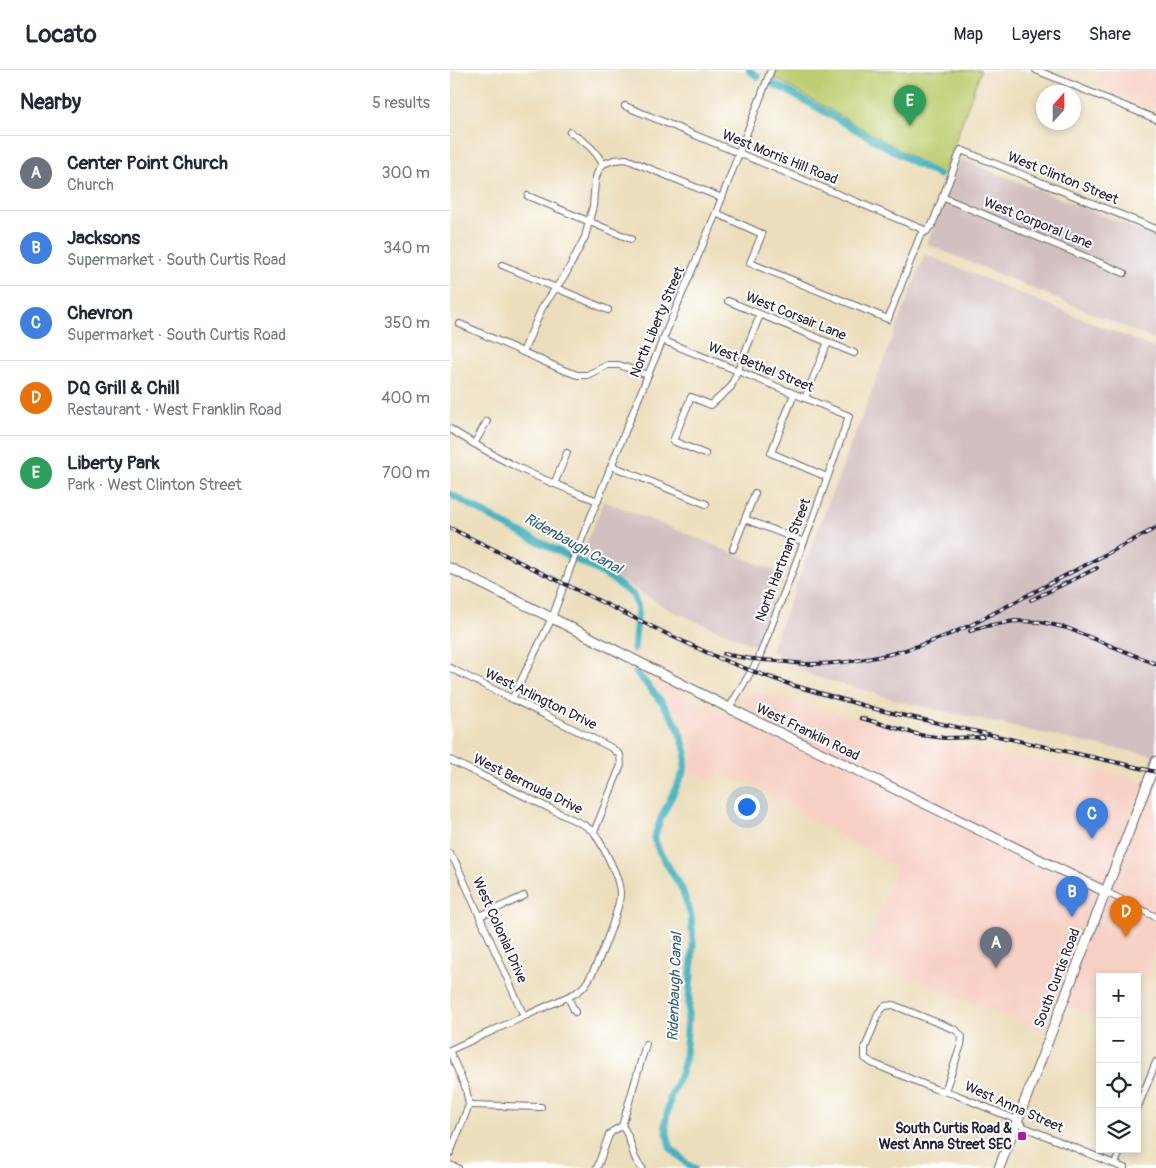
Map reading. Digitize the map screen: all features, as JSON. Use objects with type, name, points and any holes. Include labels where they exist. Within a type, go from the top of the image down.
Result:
[{"type":"main road","name":"West Franklin Road","points":[[450,568],[729,708],[1106,892]]},
{"type":"main road","name":"South Curtis Road","points":[[999,1168],[1156,761]]},
{"type":"street","name":"North Liberty Street","points":[[512,698],[552,618],[572,563],[662,340],[722,198],[771,70]]},
{"type":"street","points":[[1036,70],[1156,119]]},
{"type":"street","name":"West Morris Hill Road","points":[[625,106],[927,231]]},
{"type":"street","points":[[570,132],[588,144],[603,164]]},
{"type":"street","name":"West Clinton Street","points":[[942,197],[961,150],[1156,229]]},
{"type":"street","points":[[523,352],[542,308],[568,272],[585,237],[593,206],[595,181],[598,171],[603,164],[614,160],[626,159],[722,198]]},
{"type":"street","points":[[528,196],[631,239]]},
{"type":"street","points":[[716,213],[762,234],[750,263],[888,319],[920,236],[932,225],[942,197]]},
{"type":"street","name":"West Corporal Lane","points":[[942,197],[1124,273]]},
{"type":"street","points":[[502,265],[608,310]]},
{"type":"street","name":"West Corsair Lane","points":[[728,301],[854,353]]},
{"type":"street","points":[[705,454],[673,442],[691,397],[711,405],[731,387],[760,314]]},
{"type":"street","points":[[460,324],[561,370],[577,375],[587,375],[608,365],[619,365],[648,375]]},
{"type":"street","name":"West Bethel Street","points":[[662,340],[849,416]]},
{"type":"street","points":[[805,398],[828,342]]},
{"type":"street","points":[[794,394],[771,453],[828,476]]},
{"type":"street","name":"North Hartman Street","points":[[729,708],[758,660],[804,542],[849,416]]},
{"type":"street","points":[[474,444],[487,422]]},
{"type":"street","points":[[450,429],[514,466],[598,501]]},
{"type":"street","points":[[554,484],[566,453]]},
{"type":"street","points":[[612,466],[706,504]]},
{"type":"street","points":[[733,550],[755,493]]},
{"type":"street","points":[[745,519],[804,542]]},
{"type":"street","name":"West Arlington Drive","points":[[450,668],[612,748],[620,755],[621,765],[594,832]]},
{"type":"street","name":"West Bermuda Drive","points":[[450,760],[584,825],[594,832]]},
{"type":"street","points":[[450,1153],[469,1105],[466,1088],[450,1051],[576,993],[586,985],[591,976],[618,905],[620,892],[617,878],[594,832]]},
{"type":"street","name":"West Colonial Drive","points":[[450,854],[456,862],[524,1016]]},
{"type":"street","name":"West Franklin Road","points":[[1106,892],[1156,917]]},
{"type":"street","points":[[480,916],[524,896]]},
{"type":"street","points":[[568,997],[575,1012]]},
{"type":"street","name":"West Anna Street","points":[[945,1091],[962,1045],[962,1037],[956,1030],[893,1005],[885,1006],[879,1012],[864,1048],[866,1058],[872,1063],[1017,1120],[1024,1127],[1124,1168]]},
{"type":"street","points":[[596,1168],[609,1136],[613,1131],[622,1126],[646,1044]]},
{"type":"street","points":[[1141,1098],[1156,1062]]},
{"type":"street","points":[[469,1105],[541,1106]]},
{"type":"street","points":[[622,1126],[627,1132],[636,1161],[642,1168]]},
{"type":"street","points":[[1115,1164],[1119,1153]]},
{"type":"street","points":[[450,1165],[458,1168]]},
{"type":"shaded area","points":[[1102,70],[1156,70],[1156,110],[1096,85]]},
{"type":"shaded area","points":[[961,159],[1156,237],[1156,340],[927,244]]},
{"type":"shaded area","points":[[925,254],[1156,349],[1156,757],[911,704],[813,676],[771,650]]},
{"type":"shaded area","points":[[604,501],[782,574],[756,646],[670,610],[581,556]]},
{"type":"shaded area","points":[[652,679],[737,721],[748,690],[983,751],[1124,775],[1156,786],[1156,952],[1144,981],[1141,980],[1141,973],[1096,973],[1096,1016],[1055,999],[1042,1031],[862,959],[897,868],[754,786],[717,773],[713,781],[688,772],[694,745],[685,724]]},
{"type":"green space","points":[[776,70],[981,70],[943,175],[773,77]]},
{"type":"waterway","points":[[749,70],[758,77]]},
{"type":"waterway","points":[[773,84],[939,175]]},
{"type":"waterway","name":"Ridenbaugh Canal","points":[[450,494],[511,528],[609,577],[633,595],[638,609],[634,649]]},
{"type":"waterway","name":"Ridenbaugh Canal","points":[[636,672],[661,701],[677,725],[686,752],[684,771],[661,818],[654,838],[659,851],[682,889],[691,915],[693,945],[685,1059],[681,1074],[671,1095],[665,1124],[670,1147],[688,1165],[694,1168]]},
{"type":"railway","points":[[450,528],[721,659],[792,685],[879,710],[1156,772]]},
{"type":"railway","points":[[724,654],[750,659],[811,664],[853,661],[894,653],[954,633],[973,624],[1156,528]]},
{"type":"railway","points":[[1031,600],[1097,568]]},
{"type":"railway","points":[[970,631],[1015,621],[1041,622],[1067,628],[1156,664]]},
{"type":"railway","points":[[861,718],[920,735],[945,738],[983,737]]},
{"type":"place","name":"Liberty Park","points":[[910,126]]},
{"type":"place","name":"Chevron","points":[[1092,839]]},
{"type":"place","name":"Jacksons","points":[[1072,917]]},
{"type":"place","name":"DQ Grill & Chill","points":[[1126,937]]},
{"type":"place","name":"Center Point Church","points":[[996,968]]},
{"type":"place","name":"South Curtis Road & West Anna Street SEC","points":[[1022,1136]]}]
